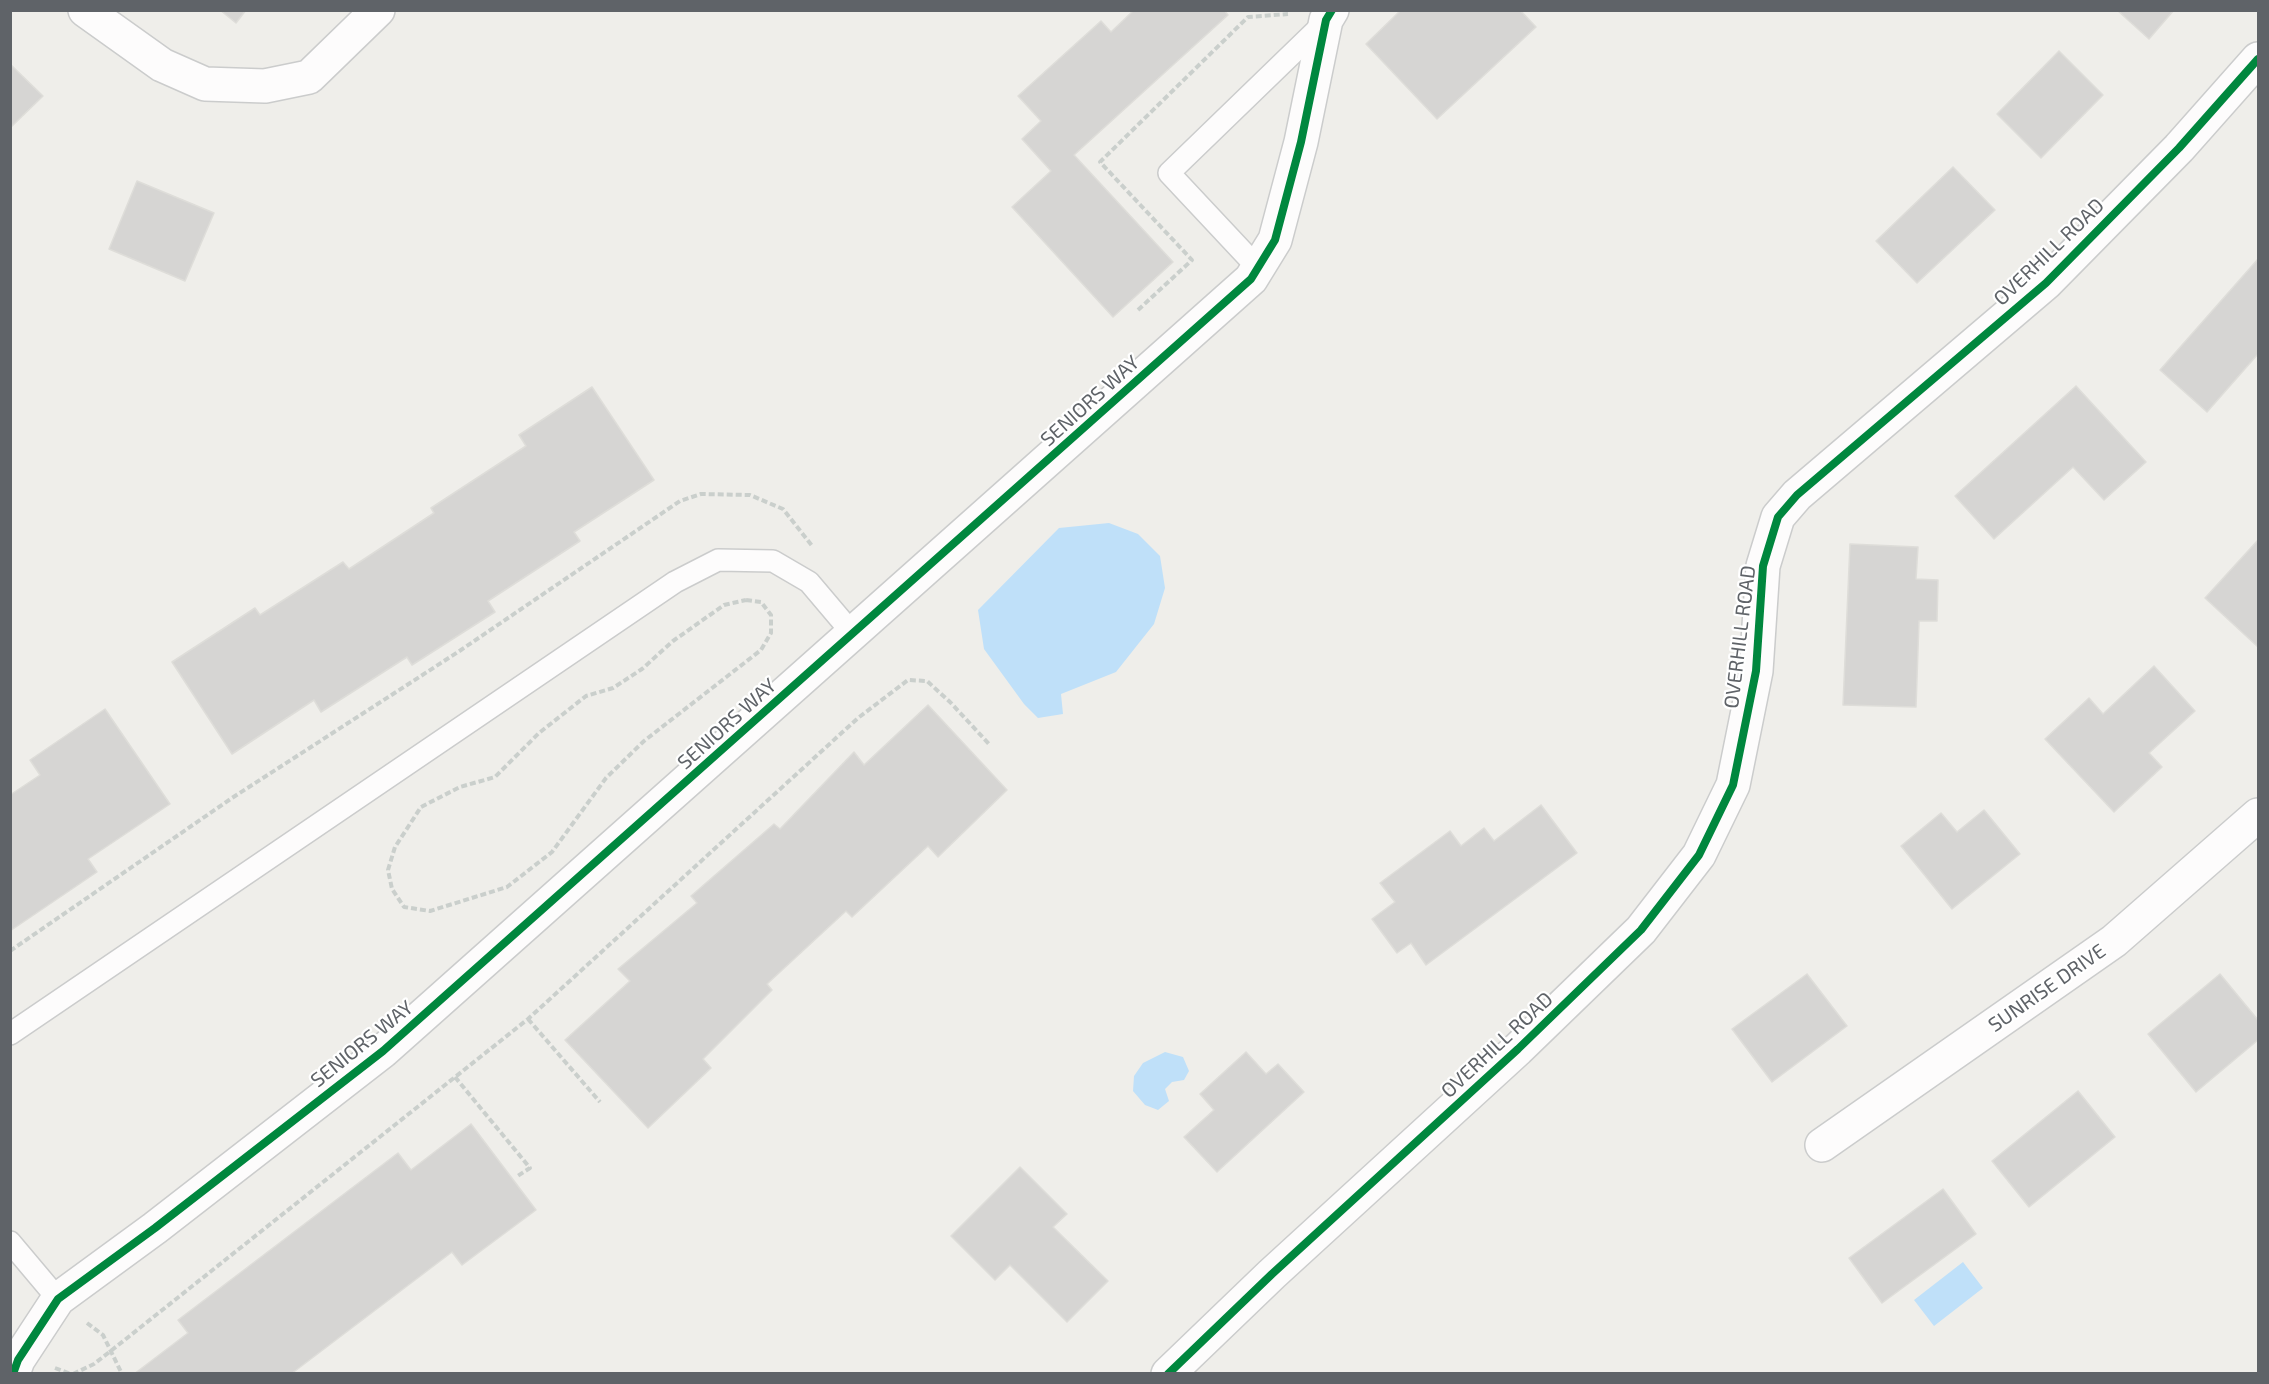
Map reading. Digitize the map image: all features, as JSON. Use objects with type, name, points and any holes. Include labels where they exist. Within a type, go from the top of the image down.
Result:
[{"type":"street","points":[[85,10],[162,65],[205,84],[266,86],[309,77],[378,10]]},
{"type":"street","name":"SENIORS WAY","points":[[13,1374],[18,1360],[155,1228],[383,1051],[1251,279],[1275,240],[1301,142],[1329,15]]},
{"type":"street","name":"OVERHILL ROAD","points":[[1168,1374],[1281,1266],[1518,1049],[1641,930],[1699,855],[1733,785],[1756,671],[1764,566],[1779,517],[1797,495],[2046,283],[2179,148],[2259,59]]},
{"type":"street","name":"SUNRISE DRIVE","points":[[1822,1144],[2114,941],[2259,815]]},
{"type":"lane","points":[[1258,268],[1169,173],[1329,15]]},
{"type":"lane","points":[[10,1034],[665,589],[718,560],[773,561],[809,582],[853,634]]},
{"type":"lane","points":[[10,1242],[69,1310]]},
{"type":"path","points":[[10,951],[232,798],[458,652],[680,501],[701,494],[750,495],[783,509],[816,552]]},
{"type":"path","points":[[746,600],[761,602],[771,615],[771,633],[761,650],[644,741],[606,778],[552,852],[507,887],[430,911],[404,907],[392,889],[388,870],[395,847],[422,807],[460,787],[495,777],[539,733],[586,696],[614,688],[642,669],[673,640],[724,605],[746,600]]},
{"type":"path","points":[[73,1374],[94,1365],[528,1019],[858,718],[908,680],[927,681],[989,744]]},
{"type":"path","points":[[528,1019],[600,1101]]},
{"type":"path","points":[[455,1077],[530,1168],[516,1177]]},
{"type":"path","points":[[69,1310],[92,1324],[103,1335],[122,1374]]},
{"type":"water","points":[[1109,523],[1138,534],[1160,556],[1165,588],[1154,624],[1116,672],[1061,694],[1063,714],[1038,718],[1024,704],[984,649],[978,610],[1059,528]]},
{"type":"water","points":[[1165,1052],[1183,1057],[1189,1071],[1184,1080],[1172,1082],[1165,1089],[1169,1101],[1158,1110],[1145,1105],[1133,1091],[1134,1076],[1143,1063]]},
{"type":"water","points":[[1963,1262],[1983,1288],[1934,1326],[1914,1300]]},
{"type":"building","points":[[220,10],[246,10],[236,23]]},
{"type":"building","points":[[1134,10],[1224,10],[1228,15],[1074,155],[1173,262],[1113,317],[1012,207],[1051,171],[1022,139],[1041,121],[1018,96],[1101,21],[1111,32]]},
{"type":"building","points":[[1401,10],[1520,10],[1536,27],[1437,119],[1366,44]]},
{"type":"building","points":[[2117,10],[2174,10],[2149,39]]},
{"type":"building","points":[[2059,51],[2103,95],[2041,158],[1997,114]]},
{"type":"building","points":[[10,64],[43,96],[10,128]]},
{"type":"building","points":[[1953,167],[1995,210],[1917,283],[1876,241]]},
{"type":"building","points":[[137,181],[214,213],[185,281],[109,249]]},
{"type":"building","points":[[2258,259],[2258,354],[2207,412],[2160,370]]},
{"type":"building","points":[[2076,386],[2146,462],[2104,500],[2073,467],[1994,539],[1955,496]]},
{"type":"building","points":[[592,387],[654,480],[574,532],[580,541],[488,601],[495,612],[412,665],[407,657],[321,712],[314,700],[232,754],[172,662],[255,608],[260,615],[343,562],[349,569],[434,513],[431,508],[526,446],[519,435]]},
{"type":"building","points":[[2258,540],[2258,647],[2205,598]]},
{"type":"building","points":[[1850,544],[1918,547],[1916,579],[1938,580],[1937,621],[1919,621],[1916,707],[1843,705]]},
{"type":"building","points":[[2154,666],[2195,711],[2149,753],[2162,767],[2114,812],[2045,739],[2089,698],[2103,714]]},
{"type":"building","points":[[928,705],[1007,790],[938,857],[928,846],[852,917],[846,911],[767,984],[772,990],[703,1059],[711,1068],[648,1128],[565,1040],[630,981],[618,969],[697,903],[691,896],[774,824],[780,829],[854,752],[864,765]]},
{"type":"building","points":[[105,709],[170,804],[88,859],[97,872],[10,931],[10,795],[40,775],[30,760]]},
{"type":"building","points":[[1541,805],[1577,853],[1426,965],[1411,943],[1397,953],[1372,919],[1395,902],[1380,883],[1450,831],[1461,846],[1484,828],[1494,841]]},
{"type":"building","points":[[1984,810],[2020,854],[1952,909],[1901,846],[1941,813],[1957,832]]},
{"type":"building","points":[[1807,974],[1847,1026],[1772,1082],[1732,1029]]},
{"type":"building","points":[[2220,974],[2258,1020],[2258,1040],[2196,1092],[2148,1034]]},
{"type":"building","points":[[1246,1052],[1266,1074],[1278,1064],[1304,1092],[1217,1172],[1184,1137],[1214,1110],[1200,1094]]},
{"type":"building","points":[[2078,1091],[2115,1137],[2029,1207],[1992,1161]]},
{"type":"building","points":[[471,1124],[536,1210],[462,1265],[452,1252],[291,1374],[134,1374],[188,1333],[178,1320],[398,1153],[411,1170]]},
{"type":"building","points":[[1020,1167],[1067,1214],[1053,1227],[1108,1281],[1067,1322],[1010,1265],[995,1280],[951,1236]]},
{"type":"building","points":[[1943,1189],[1976,1234],[1882,1303],[1849,1258]]},
{"type":"cycle path","points":[[13,1374],[18,1360],[58,1299],[155,1228],[383,1051],[1251,279],[1275,240],[1301,142],[1326,20],[1332,10]]},
{"type":"cycle path","points":[[1168,1374],[1272,1274],[1518,1049],[1641,930],[1699,855],[1733,785],[1756,671],[1763,566],[1778,517],[1797,495],[2046,283],[2179,148],[2258,59]]}]
